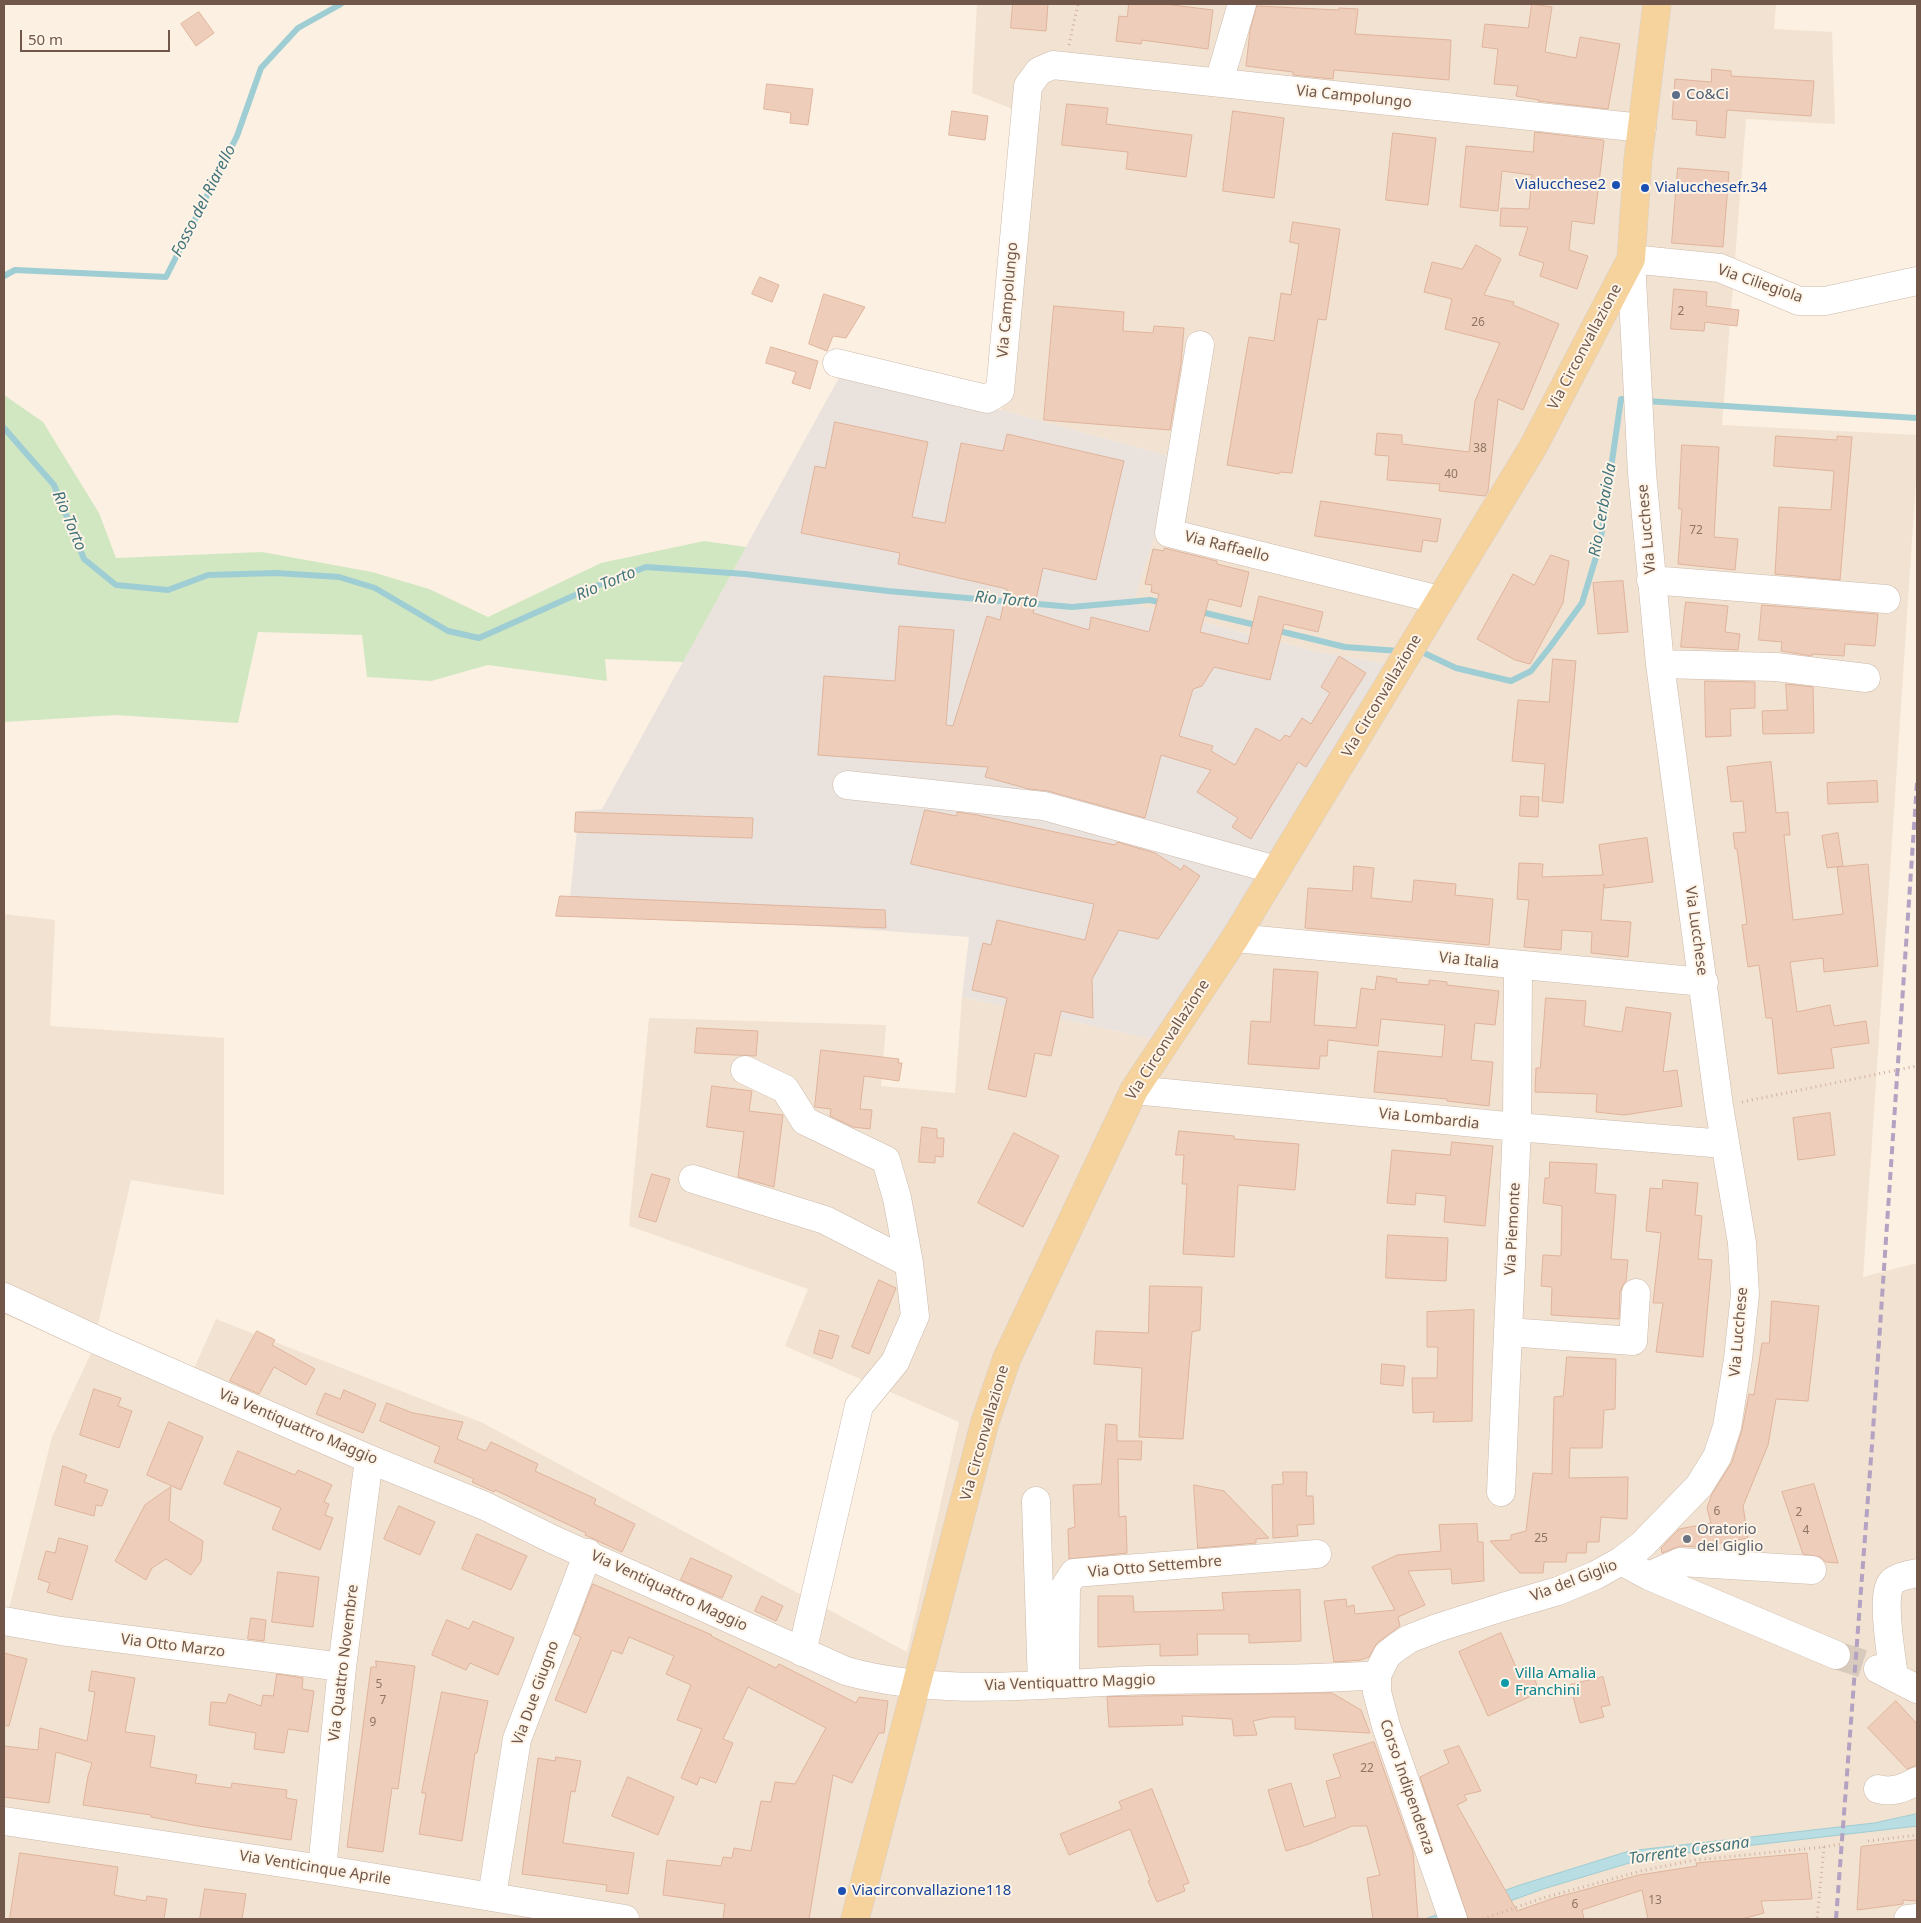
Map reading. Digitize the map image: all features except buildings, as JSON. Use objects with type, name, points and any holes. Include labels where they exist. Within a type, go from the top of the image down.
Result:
[{"type":"main road","points":[[1631,259],[1638,159],[1657,4]]},
{"type":"main road","name":"Via Circonvallazione","points":[[855,1919],[985,1422],[1007,1358],[1134,1090],[1235,938],[1533,447],[1631,259]]},
{"type":"street","points":[[1219,82],[1242,4]]},
{"type":"street","name":"Via Campolungo","points":[[837,363],[987,399],[1000,391],[1028,86],[1039,71],[1053,65],[1642,128]]},
{"type":"street","name":"Via Ciliegiola","points":[[1631,259],[1720,268],[1799,301],[1825,301],[1917,281]]},
{"type":"street","name":"Via Lucchese","points":[[1621,1561],[1642,1545],[1699,1486],[1717,1457],[1727,1427],[1738,1359],[1745,1294],[1742,1243],[1720,1106],[1660,664],[1642,473],[1631,259]]},
{"type":"street","name":"Via Raffaello","points":[[1200,345],[1169,533],[1440,600]]},
{"type":"street","points":[[1651,580],[1886,599]]},
{"type":"street","points":[[1660,664],[1776,667],[1866,678]]},
{"type":"street","points":[[847,785],[1044,806],[1276,870]]},
{"type":"street","name":"Via Italia","points":[[1235,938],[1704,982]]},
{"type":"street","name":"Via Piemonte","points":[[1501,1492],[1517,1127],[1518,966]]},
{"type":"street","points":[[745,1070],[785,1089],[805,1121],[886,1160],[896,1198],[909,1264],[915,1316],[895,1362],[859,1406],[802,1652]]},
{"type":"street","name":"Via Lombardia","points":[[1134,1090],[1517,1127],[1726,1144]]},
{"type":"street","points":[[693,1179],[825,1220],[909,1264]]},
{"type":"street","points":[[1508,1332],[1632,1341],[1636,1293]]},
{"type":"street","name":"Via Ventiquattro Maggio","points":[[4,1297],[101,1342],[369,1459],[485,1506],[554,1540],[802,1652],[846,1671],[864,1676],[881,1680],[972,1686],[1149,1680],[1336,1678],[1377,1675]]},
{"type":"street","name":"Via Quattro Novembre","points":[[322,1868],[342,1667],[369,1459]]},
{"type":"street","points":[[1036,1501],[1054,1684]]},
{"type":"street","name":"Via Due Giugno","points":[[492,1896],[517,1739],[588,1554]]},
{"type":"street","name":"Via Otto Settembre","points":[[1054,1684],[1066,1585],[1074,1573],[1318,1554]]},
{"type":"street","name":"Via del Giglio","points":[[1377,1675],[1388,1655],[1396,1647],[1409,1639],[1503,1606],[1558,1591],[1596,1576],[1621,1561],[1649,1576],[1836,1655]]},
{"type":"street","points":[[1649,1576],[1680,1562],[1812,1570]]},
{"type":"street","points":[[1896,1678],[1888,1630],[1886,1591],[1892,1582],[1917,1572]]},
{"type":"street","name":"Via Otto Marzo","points":[[4,1621],[61,1632],[342,1667]]},
{"type":"street","name":"Corso Indipendenza","points":[[1377,1675],[1377,1692],[1386,1726],[1449,1908]]},
{"type":"street","points":[[1878,1789],[1887,1791],[1903,1788],[1917,1782]]},
{"type":"street","name":"Via Venticinque Aprile","points":[[4,1821],[322,1868],[625,1919]]},
{"type":"street","points":[[1908,1919],[1917,1918]]},
{"type":"path","points":[[1066,66],[1078,4]]},
{"type":"path","points":[[1720,1106],[1917,1066]]},
{"type":"path","points":[[1868,1841],[1917,1835]]},
{"type":"path","points":[[1483,1919],[1543,1898],[1641,1871],[1695,1860],[1841,1844]]},
{"type":"path","points":[[1817,1919],[1824,1847]]},
{"type":"shaded area","points":[[977,4],[1776,4],[1774,29],[1832,32],[1835,124],[1746,119],[1722,425],[1917,435],[1917,465],[1863,1277],[1917,1263],[1917,1919],[4,1919],[4,1608],[9,1609],[52,1437],[92,1351],[184,1391],[216,1319],[483,1423],[907,1652],[959,1422],[785,1346],[808,1289],[629,1226],[649,1018],[886,1025],[881,1086],[955,1093],[962,997],[1166,1042],[1392,665],[1318,652],[1133,604],[1179,459],[1001,410],[1033,117],[972,93]]},
{"type":"shaded area","points":[[841,374],[1001,410],[1179,459],[1133,604],[1318,652],[1392,665],[1166,1042],[962,997],[969,937],[569,908],[579,811],[602,809]]},
{"type":"shaded area","points":[[4,914],[55,920],[50,1026],[224,1038],[224,1195],[131,1180],[92,1351],[4,1314]]},
{"type":"green space","points":[[4,395],[43,422],[99,513],[116,558],[262,552],[372,572],[429,589],[488,617],[601,563],[704,541],[746,547],[683,662],[605,659],[607,681],[488,665],[431,681],[367,677],[362,635],[258,632],[238,723],[116,715],[4,722]]},
{"type":"water","name":"Torrente Cessana","points":[[1917,1814],[1917,1826],[1694,1852],[1636,1861],[1543,1889],[1461,1919],[1425,1919],[1520,1885],[1629,1851],[1874,1823]]},
{"type":"waterway","name":"Fosso del Riarello","points":[[4,276],[15,270],[166,277],[237,136],[261,68],[298,28],[341,4]]},
{"type":"waterway","name":"Rio Cerbaiola","points":[[1426,654],[1456,668],[1511,681],[1531,671],[1582,603],[1600,544],[1621,399],[1633,400]]},
{"type":"waterway","points":[[1646,401],[1917,418]]},
{"type":"waterway","name":"Rio Torto","points":[[4,428],[54,485],[84,559],[116,585],[168,590],[208,575],[276,573],[339,577],[375,588],[448,631],[479,638],[591,588],[646,567],[745,574],[888,591],[1012,602]]},
{"type":"waterway","name":"Rio Torto","points":[[1027,603],[1072,607],[1150,600],[1163,603]]},
{"type":"waterway","name":"Rio Torto","points":[[1197,611],[1260,626]]},
{"type":"waterway","name":"Rio Torto","points":[[1275,630],[1345,647],[1399,651]]},
{"type":"tunnel","points":[[1836,1655],[1876,1668]]},
{"type":"railway","points":[[1836,1919],[1872,1445],[1917,783]]},
{"type":"place","name":"Co&Ci","points":[[1676,95]]},
{"type":"place","name":"Vialucchese2","points":[[1616,185]]},
{"type":"place","name":"Vialucchesefr.34","points":[[1645,188]]},
{"type":"place","name":"Oratorio del Giglio","points":[[1687,1539]]},
{"type":"place","name":"Villa Amalia Franchini","points":[[1505,1683]]},
{"type":"place","name":"Viacirconvallazione118","points":[[842,1891]]}]
